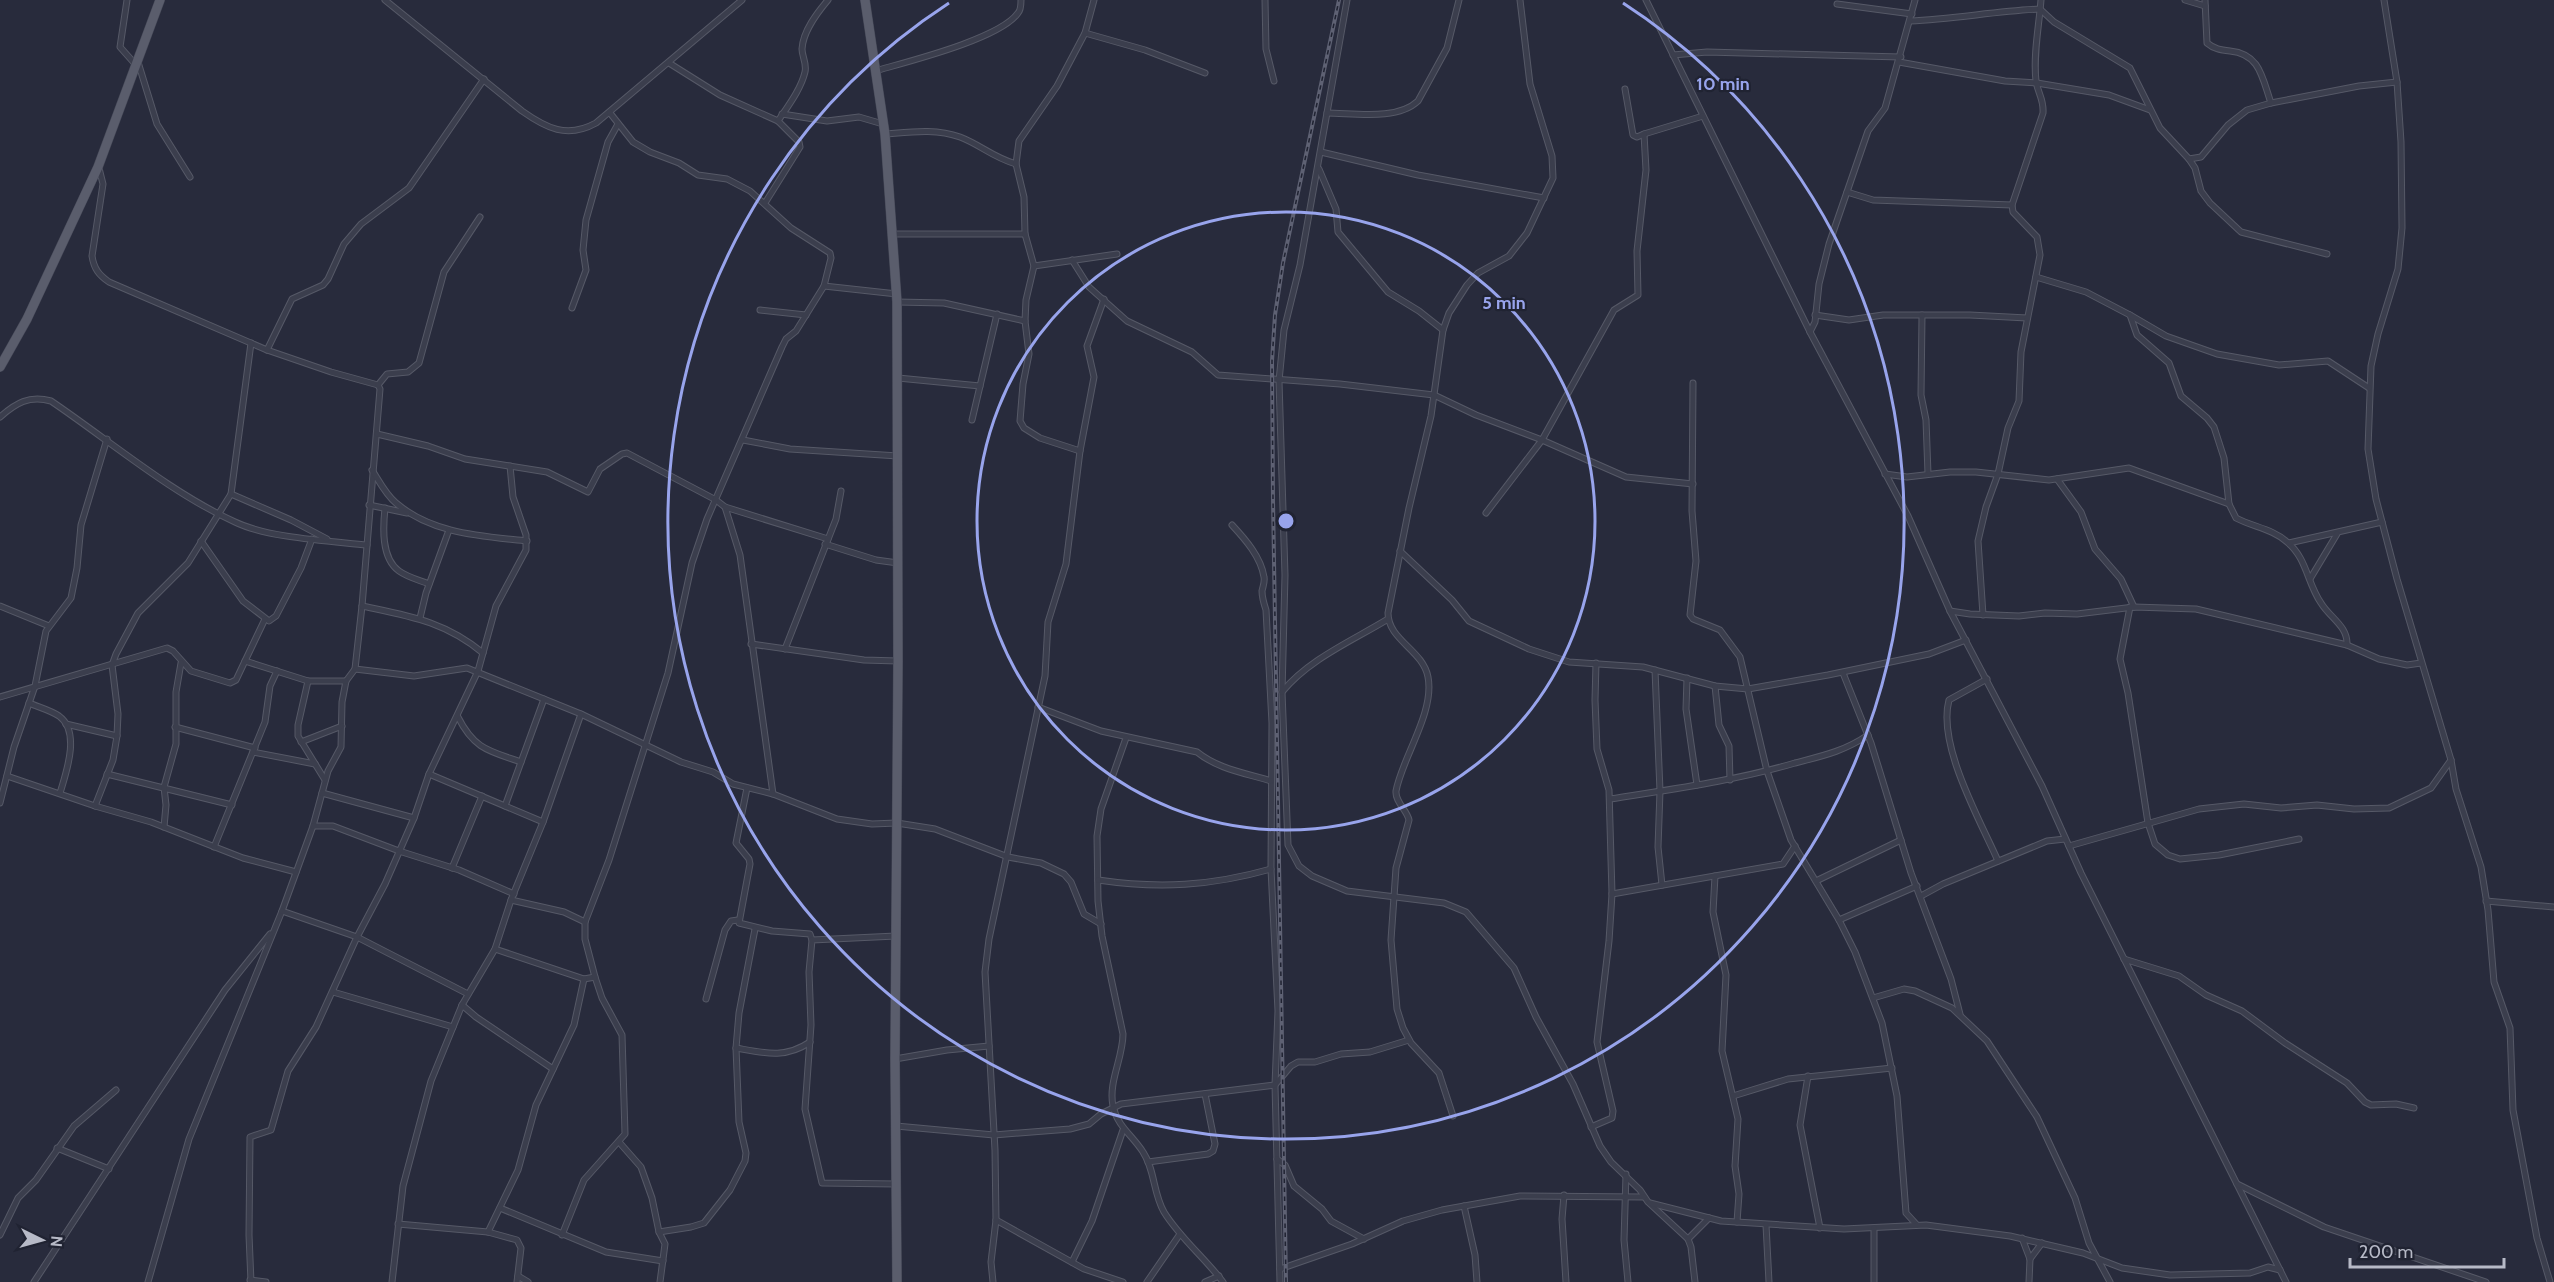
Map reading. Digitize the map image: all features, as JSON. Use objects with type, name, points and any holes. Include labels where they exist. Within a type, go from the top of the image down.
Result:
[{"type":"main road","points":[[0,367],[27,319],[98,167],[160,0]]},
{"type":"main road","points":[[864,0],[885,135],[897,298],[898,661],[895,1059],[897,1282]]},
{"type":"street","points":[[127,0],[120,47],[137,63],[157,124],[190,177]]},
{"type":"street","points":[[384,0],[522,111],[552,129],[563,132],[586,129],[610,113],[742,0]]},
{"type":"street","points":[[778,121],[804,76],[805,61],[802,51],[808,29],[828,0]]},
{"type":"street","points":[[875,71],[935,55],[990,32],[1019,13],[1021,0]]},
{"type":"street","points":[[1080,451],[1040,438],[1022,425],[1023,384],[1029,354],[1025,321],[1026,300],[1034,266],[1025,234],[1024,197],[1016,164],[1019,141],[1057,86],[1084,33],[1094,0]]},
{"type":"street","points":[[1265,0],[1266,49],[1274,81]]},
{"type":"street","points":[[1347,0],[1300,266],[1284,330],[1279,381],[1285,575],[1282,692],[1287,846],[1299,866],[1312,876],[1347,891],[1454,906],[1466,912],[1508,958],[1573,1084],[1600,1146],[1611,1162],[1626,1174],[1646,1200],[1688,1239],[1695,1282]]},
{"type":"street","points":[[1327,113],[1385,113],[1413,106],[1447,48],[1459,0]]},
{"type":"street","points":[[1453,1116],[1439,1073],[1409,1040],[1397,1009],[1391,940],[1396,867],[1409,820],[1398,801],[1396,792],[1417,736],[1429,685],[1423,663],[1392,629],[1388,619],[1389,603],[1434,395],[1443,330],[1449,313],[1467,285],[1478,273],[1509,255],[1527,233],[1553,178],[1554,167],[1530,84],[1520,0]]},
{"type":"street","points":[[1646,0],[1810,332],[1908,516],[1950,611],[2042,786],[2124,959],[2286,1282]]},
{"type":"street","points":[[1810,332],[1829,244],[1868,131],[1885,108],[1915,0]]},
{"type":"street","points":[[1983,615],[1978,541],[1986,507],[1998,474],[2005,438],[2020,394],[2021,352],[2040,244],[2037,237],[2013,212],[2012,205],[2043,113],[2043,98],[2037,83],[2036,58],[2041,0]]},
{"type":"street","points":[[2185,0],[2205,3],[2207,44],[2212,48],[2247,54],[2254,60],[2271,103]]},
{"type":"street","points":[[2384,0],[2397,82],[2402,142],[2401,256],[2371,366],[2368,449],[2382,522],[2421,663],[2451,760],[2456,789],[2481,867],[2494,982],[2510,1029],[2515,1120],[2537,1238],[2550,1282]]},
{"type":"street","points":[[1837,3],[1912,14]]},
{"type":"street","points":[[1910,21],[1965,18],[2016,10],[2040,9],[2054,22],[2127,65],[2160,128],[2195,168],[2201,190],[2210,203],[2241,232],[2327,254]]},
{"type":"street","points":[[1084,33],[1145,50],[1205,73]]},
{"type":"street","points":[[1672,55],[1707,52],[1900,59],[2006,81],[2037,83],[2109,95],[2150,110]]},
{"type":"street","points":[[669,63],[720,95],[778,121],[800,142],[800,147],[765,203]]},
{"type":"street","points":[[267,350],[292,299],[322,285],[328,279],[344,244],[361,224],[409,188],[484,79]]},
{"type":"street","points":[[2189,159],[2201,157],[2228,125],[2242,113],[2271,103],[2359,86],[2397,82]]},
{"type":"street","points":[[1624,88],[1633,135],[1637,137],[1703,116]]},
{"type":"street","points":[[562,1234],[584,1180],[625,1137],[626,1130],[623,1041],[620,1029],[602,998],[595,977],[585,939],[585,922],[609,860],[668,673],[692,563],[716,500],[786,339],[796,331],[824,286],[831,258],[830,253],[804,238],[750,190],[735,183],[698,175],[678,163],[650,152],[633,142],[610,113]]},
{"type":"street","points":[[783,114],[827,121],[859,117],[883,123]]},
{"type":"street","points":[[572,308],[586,270],[583,250],[586,220],[608,142],[618,124]]},
{"type":"street","points":[[885,135],[933,131],[949,133],[963,138],[998,159],[1016,164]]},
{"type":"street","points":[[1486,513],[1542,440],[1614,310],[1638,295],[1637,251],[1646,170],[1644,134]]},
{"type":"street","points":[[1321,152],[1418,175],[1544,198]]},
{"type":"street","points":[[98,167],[103,184],[92,256],[93,265],[99,275],[109,282],[267,350],[378,385]]},
{"type":"street","points":[[1318,167],[1336,209],[1336,228],[1344,239],[1388,291],[1443,330]]},
{"type":"street","points":[[1847,192],[1873,200],[2012,205]]},
{"type":"street","points":[[378,385],[387,374],[408,372],[419,363],[444,272],[480,217]]},
{"type":"street","points":[[893,234],[1025,234]]},
{"type":"street","points":[[1034,266],[1117,254]]},
{"type":"street","points":[[1072,260],[1086,284],[1132,325],[1192,352],[1218,375],[1340,384],[1434,395],[1476,415],[1542,440],[1631,479],[1693,484]]},
{"type":"street","points":[[2036,277],[2086,292],[2166,336],[2217,354],[2278,365],[2328,361],[2369,388]]},
{"type":"street","points":[[824,286],[944,303],[1025,321]]},
{"type":"street","points":[[993,1282],[992,1262],[996,1220],[994,1135],[985,972],[989,939],[1008,857],[1046,665],[1048,622],[1066,564],[1080,451],[1094,377],[1086,349],[1104,299]]},
{"type":"street","points":[[760,310],[806,315]]},
{"type":"street","points":[[972,420],[997,314]]},
{"type":"street","points":[[1815,315],[1850,321],[1882,315],[2027,318]]},
{"type":"street","points":[[1922,315],[1921,395],[1926,420],[1928,474]]},
{"type":"street","points":[[2130,315],[2137,335],[2169,363],[2181,396],[2214,427],[2224,458],[2229,504],[2236,518],[2279,535],[2289,543],[2304,562],[2320,603],[2346,631],[2347,645]]},
{"type":"street","points":[[95,806],[113,760],[117,736],[118,714],[112,665],[138,613],[174,578],[231,494],[251,343]]},
{"type":"street","points":[[898,378],[980,386]]},
{"type":"street","points":[[1693,383],[1692,511],[1696,561],[1690,615],[1693,619],[1720,630],[1740,657],[1767,771],[1795,846],[1839,920],[1873,998],[1882,1023],[1892,1068],[1900,1123],[1906,1213],[1917,1225]]},
{"type":"street","points":[[148,1282],[189,1138],[282,911],[313,826],[325,780],[341,747],[342,708],[346,681],[355,669],[362,606],[372,470],[377,434],[380,389],[378,385]]},
{"type":"street","points":[[0,417],[21,401],[42,399],[51,401],[107,439],[178,493],[244,526],[312,539],[367,545]]},
{"type":"street","points":[[377,434],[428,446],[465,459],[547,472],[588,492],[600,469],[627,453],[725,507],[876,560],[898,563]]},
{"type":"street","points":[[0,803],[35,686],[41,646],[49,626],[71,598],[77,568],[81,525],[107,439]]},
{"type":"street","points":[[743,440],[790,449],[898,456]]},
{"type":"street","points":[[266,1282],[251,1281],[250,1140],[252,1135],[271,1130],[288,1071],[316,1027],[399,851],[414,818],[429,774],[478,671],[496,606],[526,550],[527,541],[513,497],[510,466]]},
{"type":"street","points":[[1885,474],[1907,477],[1928,474],[1998,474],[2056,480],[2129,468],[2229,504]]},
{"type":"street","points":[[372,470],[394,502],[409,513]]},
{"type":"street","points":[[2056,480],[2081,512],[2095,549],[2121,579],[2132,607],[2120,659],[2130,702],[2148,823],[2156,843],[2168,855],[2180,859],[2238,852],[2299,839]]},
{"type":"street","points":[[785,650],[836,519],[841,491]]},
{"type":"street","points":[[231,494],[291,520],[330,541]]},
{"type":"street","points":[[369,505],[409,513],[464,534],[527,541]]},
{"type":"street","points":[[725,507],[740,555],[773,794]]},
{"type":"street","points":[[386,508],[384,534],[390,561],[406,575],[429,584]]},
{"type":"street","points":[[2289,543],[2382,522]]},
{"type":"street","points":[[1232,525],[1249,546],[1264,576],[1262,596],[1266,610],[1272,723],[1271,869],[1278,1011],[1275,1085],[1280,1282]]},
{"type":"street","points":[[420,618],[429,584],[449,530]]},
{"type":"street","points":[[2310,579],[2337,534]]},
{"type":"street","points":[[201,541],[243,600],[265,619],[273,620],[301,568],[312,539]]},
{"type":"street","points":[[1400,551],[1452,600],[1468,621],[1529,649],[1578,663],[1655,670],[1715,686],[1748,689],[1843,673],[1929,654],[1966,640]]},
{"type":"street","points":[[0,606],[49,626]]},
{"type":"street","points":[[362,606],[420,618],[458,634],[483,653]]},
{"type":"street","points":[[1950,611],[1983,615],[2077,614],[2132,607],[2196,609],[2347,645],[2379,659],[2407,665],[2421,663]]},
{"type":"street","points":[[0,697],[167,648],[173,651],[181,663],[198,674],[233,683],[265,619]]},
{"type":"street","points":[[1282,692],[1294,677],[1307,668],[1388,619]]},
{"type":"street","points":[[752,644],[864,660],[898,661]]},
{"type":"street","points":[[245,661],[308,681],[346,681]]},
{"type":"street","points":[[164,827],[166,805],[164,787],[176,744],[176,692],[181,663]]},
{"type":"street","points":[[1592,1127],[1612,1118],[1613,1110],[1597,1042],[1612,894],[1610,799],[1608,784],[1597,749],[1596,663]]},
{"type":"street","points":[[355,669],[414,676],[461,667],[478,671],[581,714],[681,762],[713,772],[733,784],[773,794],[837,819],[872,824],[897,823],[948,832],[1008,857],[1041,863],[1064,874],[1071,882],[1084,914],[1101,924]]},
{"type":"street","points":[[1655,670],[1660,791],[1658,847],[1662,885]]},
{"type":"street","points":[[214,847],[266,722],[270,686],[277,671]]},
{"type":"street","points":[[1843,673],[1868,735],[1901,840],[1951,979],[1961,1016]]},
{"type":"street","points":[[1687,678],[1686,709],[1697,785]]},
{"type":"street","points":[[1987,679],[1949,700],[1947,731],[1956,764],[1998,861]]},
{"type":"street","points":[[308,681],[298,725],[301,742],[325,780]]},
{"type":"street","points":[[1715,686],[1719,724],[1729,746],[1730,780]]},
{"type":"street","points":[[505,806],[544,699]]},
{"type":"street","points":[[29,703],[57,715],[66,724],[117,736]]},
{"type":"street","points":[[1038,707],[1101,731],[1197,752],[1207,761],[1223,768],[1271,781]]},
{"type":"street","points":[[392,1282],[403,1186],[420,1117],[462,1005],[495,949],[512,897],[543,822],[581,714]]},
{"type":"street","points":[[458,717],[471,740],[502,756],[521,762]]},
{"type":"street","points":[[60,793],[72,752],[66,724]]},
{"type":"street","points":[[301,742],[342,726]]},
{"type":"street","points":[[175,727],[254,750],[315,764]]},
{"type":"street","points":[[1610,799],[1730,780],[1767,771],[1844,750],[1868,735]]},
{"type":"street","points":[[1126,738],[1101,809],[1096,836],[1101,924],[1123,1034],[1123,1047],[1113,1088],[1113,1107],[1123,1130],[1143,1150],[1156,1196],[1180,1234],[1223,1282]]},
{"type":"street","points":[[2069,846],[2220,805],[2244,804],[2281,808],[2317,805],[2354,809],[2389,808],[2432,788],[2451,760]]},
{"type":"street","points":[[107,774],[232,805]]},
{"type":"street","points":[[429,774],[543,822]]},
{"type":"street","points":[[7,776],[164,827],[243,858],[296,872]]},
{"type":"street","points":[[738,920],[750,864],[749,859],[736,843],[747,788]]},
{"type":"street","points":[[322,793],[414,818]]},
{"type":"street","points":[[452,868],[482,796]]},
{"type":"street","points":[[313,826],[333,826],[452,868],[512,897],[564,912],[585,922]]},
{"type":"street","points":[[2047,841],[2061,829]]},
{"type":"street","points":[[1921,896],[2047,841],[2066,839]]},
{"type":"street","points":[[1816,881],[1901,840]]},
{"type":"street","points":[[1612,894],[1783,864],[1795,846]]},
{"type":"street","points":[[1098,880],[1139,886],[1183,886],[1242,877],[1271,869]]},
{"type":"street","points":[[1714,876],[1713,912],[1726,967],[1722,1051],[1738,1119],[1735,1166],[1738,1194],[1737,1222]]},
{"type":"street","points":[[1839,920],[1917,886]]},
{"type":"street","points":[[2486,901],[2554,907]]},
{"type":"street","points":[[282,911],[357,937],[468,994]]},
{"type":"street","points":[[738,920],[742,925],[755,929],[810,934],[812,940],[809,972],[810,1042],[805,1109],[822,1182],[896,1184]]},
{"type":"street","points":[[706,999],[725,930],[731,921],[738,920]]},
{"type":"street","points":[[34,1282],[225,990],[274,928]]},
{"type":"street","points":[[659,1232],[704,1223],[730,1190],[745,1161],[747,1153],[739,1122],[736,1048],[739,1013],[755,929]]},
{"type":"street","points":[[812,940],[896,936]]},
{"type":"street","points":[[495,949],[584,979],[595,977]]},
{"type":"street","points":[[2124,959],[2179,976],[2206,995],[2242,1011],[2285,1043],[2347,1083],[2371,1106],[2396,1104],[2414,1108]]},
{"type":"street","points":[[488,1232],[518,1170],[536,1105],[574,1025],[584,979]]},
{"type":"street","points":[[1873,998],[1907,989],[1942,1003],[1961,1016],[1987,1041],[2001,1066],[2030,1103],[2075,1197],[2089,1243],[2110,1282]]},
{"type":"street","points":[[333,992],[453,1027]]},
{"type":"street","points":[[462,1005],[553,1069]]},
{"type":"street","points":[[896,1126],[994,1135],[1080,1128],[1121,1104],[1275,1085],[1291,1066],[1298,1062],[1315,1062],[1341,1054],[1370,1052],[1409,1040]]},
{"type":"street","points":[[736,1048],[766,1053],[791,1053],[810,1042]]},
{"type":"street","points":[[895,1059],[989,1046]]},
{"type":"street","points":[[1733,1096],[1808,1076],[1892,1068]]},
{"type":"street","points":[[1808,1076],[1801,1106],[1800,1125],[1820,1228]]},
{"type":"street","points":[[0,1235],[18,1198],[36,1180],[74,1126],[116,1089]]},
{"type":"street","points":[[1148,1162],[1208,1154],[1213,1151],[1215,1144],[1205,1094]]},
{"type":"street","points":[[1072,1262],[1092,1221],[1123,1130]]},
{"type":"street","points":[[619,1142],[641,1167],[652,1198],[659,1232],[665,1244],[660,1282]]},
{"type":"street","points":[[57,1148],[109,1169]]},
{"type":"street","points":[[1277,1159],[1285,1165],[1294,1186],[1322,1209],[1331,1221],[1364,1239]]},
{"type":"street","points":[[1626,1174],[1624,1240],[1628,1282]]},
{"type":"street","points":[[2236,1183],[2324,1227],[2486,1282]]},
{"type":"street","points":[[1280,1269],[1364,1239],[1410,1219],[1520,1196],[1564,1195],[1646,1200],[1709,1218],[1766,1225],[1820,1228],[1917,1225],[2022,1238],[2099,1258],[2122,1268],[2170,1275],[2250,1273],[2268,1267],[2280,1270]]},
{"type":"street","points":[[1564,1195],[1562,1219],[1566,1282]]},
{"type":"street","points":[[1464,1206],[1475,1255],[1478,1282]]},
{"type":"street","points":[[500,1208],[614,1254],[663,1261]]},
{"type":"street","points":[[1895,1226],[1906,1213]]},
{"type":"street","points":[[1688,1239],[1709,1218]]},
{"type":"street","points":[[996,1220],[1072,1262],[1112,1280],[1123,1282]]},
{"type":"street","points":[[398,1224],[488,1232],[519,1242],[517,1279],[528,1282]]},
{"type":"street","points":[[1766,1225],[1769,1282]]},
{"type":"street","points":[[1874,1228],[1874,1282]]},
{"type":"street","points":[[1147,1282],[1180,1234]]},
{"type":"street","points":[[2022,1238],[2031,1259],[2029,1282]]},
{"type":"street","points":[[2031,1259],[2042,1243]]},
{"type":"street","points":[[2268,1267],[2275,1257]]},
{"type":"street","points":[[1205,1282],[1219,1276]]},
{"type":"railway","points":[[1286,1282],[1272,361],[1275,315],[1283,263],[1339,0]]}]
